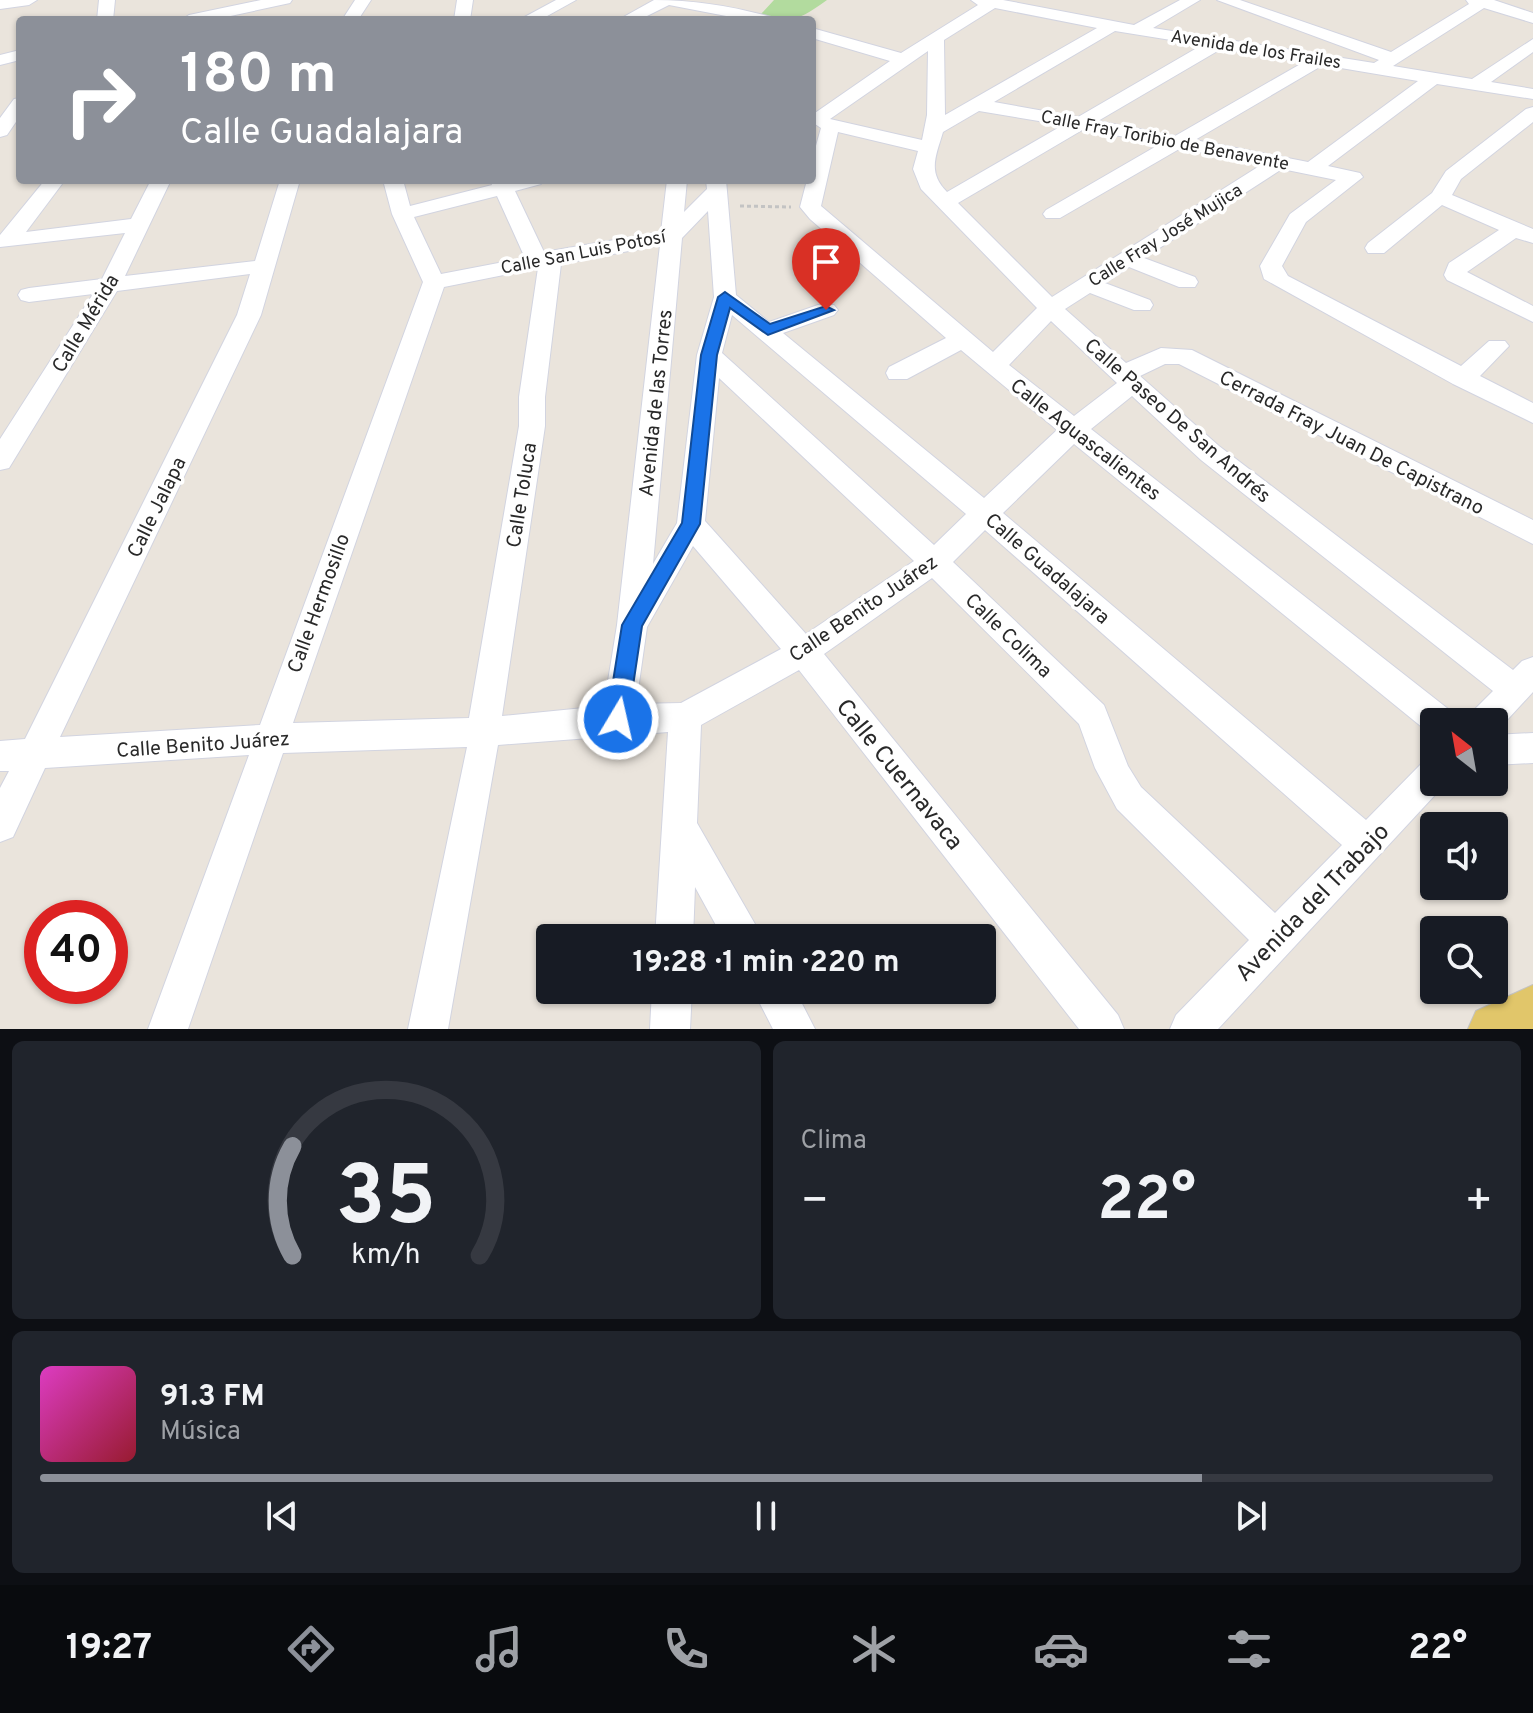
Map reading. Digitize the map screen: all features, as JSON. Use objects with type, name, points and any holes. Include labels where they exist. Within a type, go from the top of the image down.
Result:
[{"type":"main road","points":[[1494,1029],[1533,1011]]},
{"type":"street","points":[[0,4],[29,0]]},
{"type":"street","points":[[535,16],[568,0]]},
{"type":"street","points":[[634,16],[667,0],[695,9],[728,10],[750,16]]},
{"type":"street","points":[[1136,30],[1192,0]]},
{"type":"street","points":[[1225,0],[1385,63],[1481,0],[1533,18]]},
{"type":"street","points":[[816,173],[825,121],[903,59],[986,1]]},
{"type":"street","name":"Avenida de los Frailes","points":[[986,1],[1020,3],[1112,26],[1320,60],[1385,63],[1433,78],[1533,94]]},
{"type":"street","points":[[202,16],[238,5],[276,2]]},
{"type":"street","points":[[261,16],[276,2]]},
{"type":"street","points":[[825,121],[930,138],[976,105],[1112,26]]},
{"type":"street","points":[[816,34],[903,59]]},
{"type":"street","name":"Calle Paseo De San Andrés","points":[[936,38],[925,179],[945,202],[1050,308],[1210,453],[1524,680]]},
{"type":"street","points":[[945,202],[1218,43]]},
{"type":"street","points":[[1475,85],[1533,44]]},
{"type":"street","points":[[1053,214],[1320,60]]},
{"type":"street","points":[[1311,169],[1433,78]]},
{"type":"street","name":"Calle Fray Toribio de Benavente","points":[[976,105],[1353,177],[1297,218],[1271,266],[1272,274],[1462,378]]},
{"type":"street","points":[[0,131],[16,109]]},
{"type":"street","points":[[1376,248],[1440,197],[1453,175],[1532,115]]},
{"type":"street","name":"Calle Fray José Mujica","points":[[994,366],[1050,308],[1279,162]]},
{"type":"street","points":[[4,240],[52,184]]},
{"type":"street","name":"Calle Mérida","points":[[0,461],[111,283],[159,184]]},
{"type":"street","name":"Calle Jalapa","points":[[0,825],[249,315],[289,184]]},
{"type":"street","points":[[394,184],[402,214],[434,282]]},
{"type":"street","points":[[402,214],[502,184],[544,258]]},
{"type":"street","name":"Avenida de las Torres","points":[[618,719],[632,625],[677,184]]},
{"type":"street","points":[[810,207],[814,184]]},
{"type":"street","name":"Avenida de las Torres","points":[[632,625],[691,524],[709,355],[725,297],[716,192]]},
{"type":"street","name":"Calle San Luis Potosí","points":[[434,282],[544,258],[672,236],[716,192]]},
{"type":"street","points":[[1440,197],[1524,233]]},
{"type":"street","name":"Calle Aguascalientes","points":[[810,207],[994,366],[1423,708]]},
{"type":"street","points":[[4,240],[138,225]]},
{"type":"street","points":[[1524,233],[1457,268],[1455,275],[1533,315]]},
{"type":"street","name":"Calle Toluca","points":[[428,1029],[483,740],[532,426],[544,258]]},
{"type":"street","points":[[1128,259],[1187,282]]},
{"type":"street","points":[[29,295],[264,266]]},
{"type":"street","name":"Calle Hermosillo","points":[[168,1029],[434,282]]},
{"type":"street","points":[[1088,284],[1142,305]]},
{"type":"street","name":"Calle Guadalajara","points":[[725,297],[986,515],[1367,844]]},
{"type":"street","points":[[768,330],[826,310]]},
{"type":"street","points":[[898,373],[965,338]]},
{"type":"street","points":[[1497,346],[1462,378],[1533,414]]},
{"type":"street","name":"Calle Benito Juárez","points":[[0,756],[269,739],[406,735],[438,751],[483,740],[510,743],[543,726],[685,717],[803,652],[934,562],[1128,379],[1171,354]]},
{"type":"street","name":"Cerrada Fray Juan De Capistrano","points":[[1171,354],[1183,356],[1533,533]]},
{"type":"street","name":"Calle Colima","points":[[709,355],[934,562],[1092,715],[1114,777],[1129,798],[1275,939]]},
{"type":"street","name":"Calle Cuernavaca","points":[[691,524],[803,652],[1104,1029]]},
{"type":"street","points":[[1497,708],[1524,680]]},
{"type":"street","points":[[675,924],[685,717]]},
{"type":"street","points":[[1508,749],[1533,748]]},
{"type":"street","name":"Avenida del Trabajo","points":[[1190,1029],[1420,789]]},
{"type":"street","points":[[679,825],[736,924]]},
{"type":"street","points":[[670,1029],[671,1004]]},
{"type":"street","points":[[781,1004],[795,1029]]},
{"type":"path","points":[[716,192],[810,207]]},
{"type":"green space","points":[[774,0],[827,0],[801,16],[761,14]]},
{"type":"route","points":[[618,719],[632,625],[691,524],[709,355],[725,297],[768,330],[826,310]]}]
